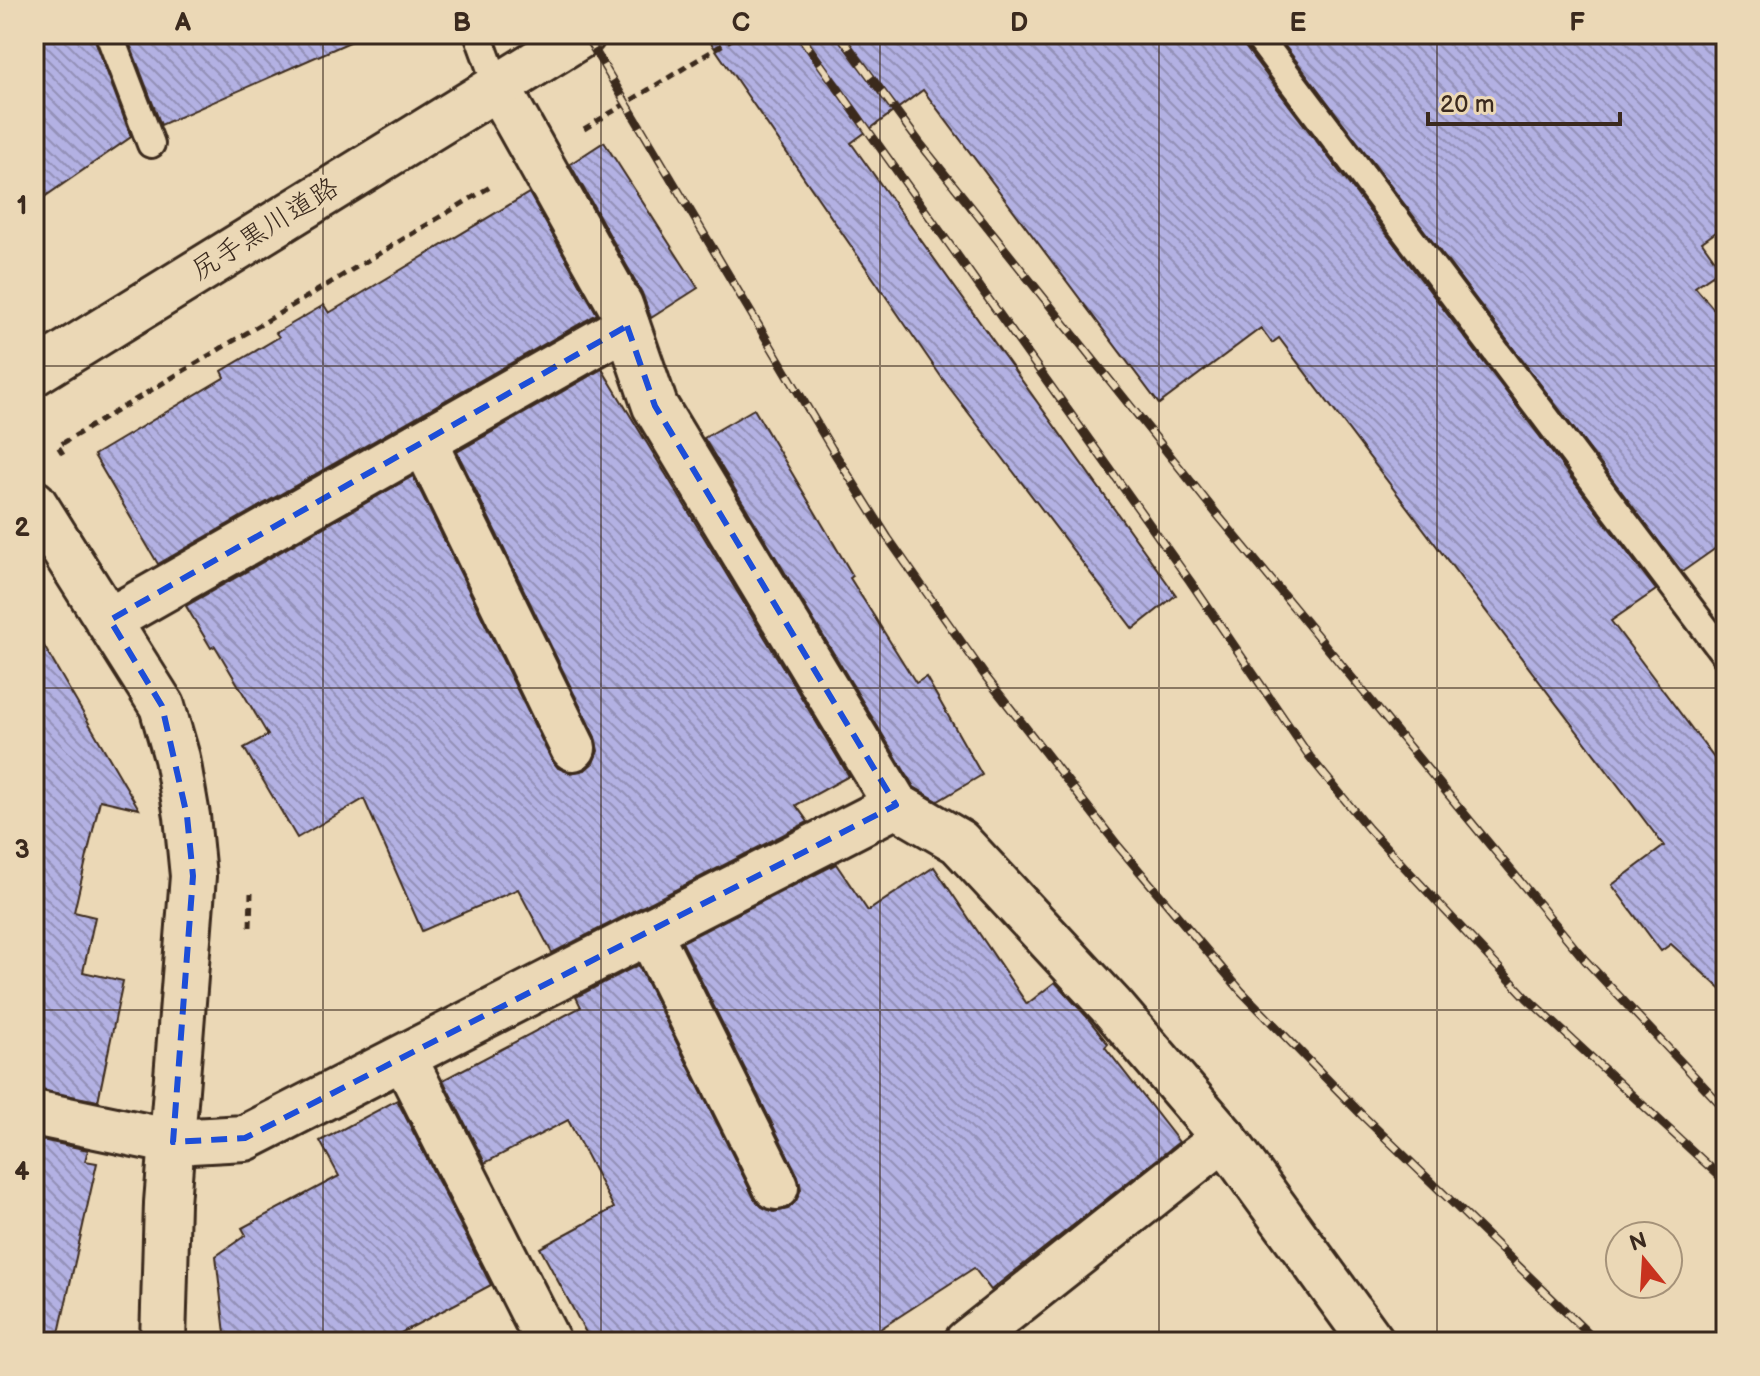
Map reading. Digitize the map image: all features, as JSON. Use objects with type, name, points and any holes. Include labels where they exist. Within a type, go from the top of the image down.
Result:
[{"type":"street","name":"尻手黒川道路","points":[[34,373],[583,34]]},
{"type":"street","points":[[497,86],[620,305],[655,406],[896,805],[959,842],[1112,1007],[1224,1138],[1372,1342]]},
{"type":"street","points":[[110,620],[627,326]]},
{"type":"street","points":[[424,442],[573,748]]},
{"type":"street","points":[[34,503],[162,706],[177,758],[187,816],[193,876],[173,1142],[163,1342]]},
{"type":"street","points":[[34,1113],[173,1142],[245,1138],[896,805]]},
{"type":"street","points":[[649,932],[776,1187]]},
{"type":"street","points":[[404,1058],[548,1342]]},
{"type":"street","points":[[967,1342],[1224,1138]]},
{"type":"lane","points":[[109,34],[151,144]]},
{"type":"lane","points":[[478,34],[497,86]]},
{"type":"lane","points":[[1256,34],[1726,656]]},
{"type":"path","points":[[64,456],[58,446],[73,436],[740,34]]},
{"type":"path","points":[[249,930],[250,884]]},
{"type":"highlighted area","points":[[627,326],[655,406],[896,805],[245,1138],[173,1142],[193,876],[187,816],[162,706],[110,620]]},
{"type":"building","points":[[34,34],[93,34],[131,137],[34,204]]},
{"type":"building","points":[[126,34],[368,34],[161,125]]},
{"type":"building","points":[[705,34],[1240,34],[1243,44],[1656,590],[1611,621],[1726,774],[1726,994],[1671,944],[1661,951],[1612,885],[1664,846],[1279,338],[1272,343],[1261,328],[1159,404],[923,90],[851,143],[1176,595],[1133,629],[942,378]]},
{"type":"building","points":[[1276,34],[1726,34],[1726,225],[1702,242],[1721,269],[1695,287],[1726,323],[1726,541],[1682,572]]},
{"type":"building","points":[[604,142],[698,288],[651,318],[642,293],[570,164]]},
{"type":"building","points":[[529,193],[597,314],[158,564],[94,455],[225,377],[222,371],[279,337],[276,333],[324,305],[329,313]]},
{"type":"building","points":[[602,369],[849,776],[796,805],[808,822],[552,953],[518,889],[422,931],[364,799],[297,838],[244,748],[268,735],[215,646],[211,648],[186,606],[413,476],[551,759],[558,768],[570,773],[585,770],[593,763],[598,751],[595,737],[457,452]]},
{"type":"building","points":[[754,409],[853,576],[850,578],[916,683],[926,677],[982,775],[938,801],[914,787],[704,438]]},
{"type":"building","points":[[34,629],[139,809],[100,800],[74,912],[95,917],[83,972],[123,981],[98,1101],[34,1089]]},
{"type":"building","points":[[836,864],[868,911],[934,867],[1027,1004],[1055,982],[1108,1044],[1105,1047],[1179,1142],[991,1290],[974,1268],[860,1342],[591,1342],[540,1248],[614,1208],[568,1120],[485,1163],[443,1080],[581,1007],[576,997],[638,965],[754,1198],[762,1207],[774,1212],[788,1209],[801,1189],[798,1176],[682,942]]},
{"type":"building","points":[[397,1100],[491,1285],[384,1342],[226,1342],[216,1256],[246,1235],[242,1228],[339,1176],[320,1141]]},
{"type":"building","points":[[37,1139],[88,1150],[85,1161],[97,1163],[57,1342],[34,1342]]},
{"type":"railway","points":[[585,34],[832,449],[888,538],[986,677],[1119,847],[1241,991],[1362,1115],[1597,1342]]},
{"type":"railway","points":[[799,34],[1190,581],[1310,757],[1368,828],[1527,998],[1726,1182]]},
{"type":"railway","points":[[839,34],[919,142],[1216,513],[1585,960],[1726,1110]]}]
